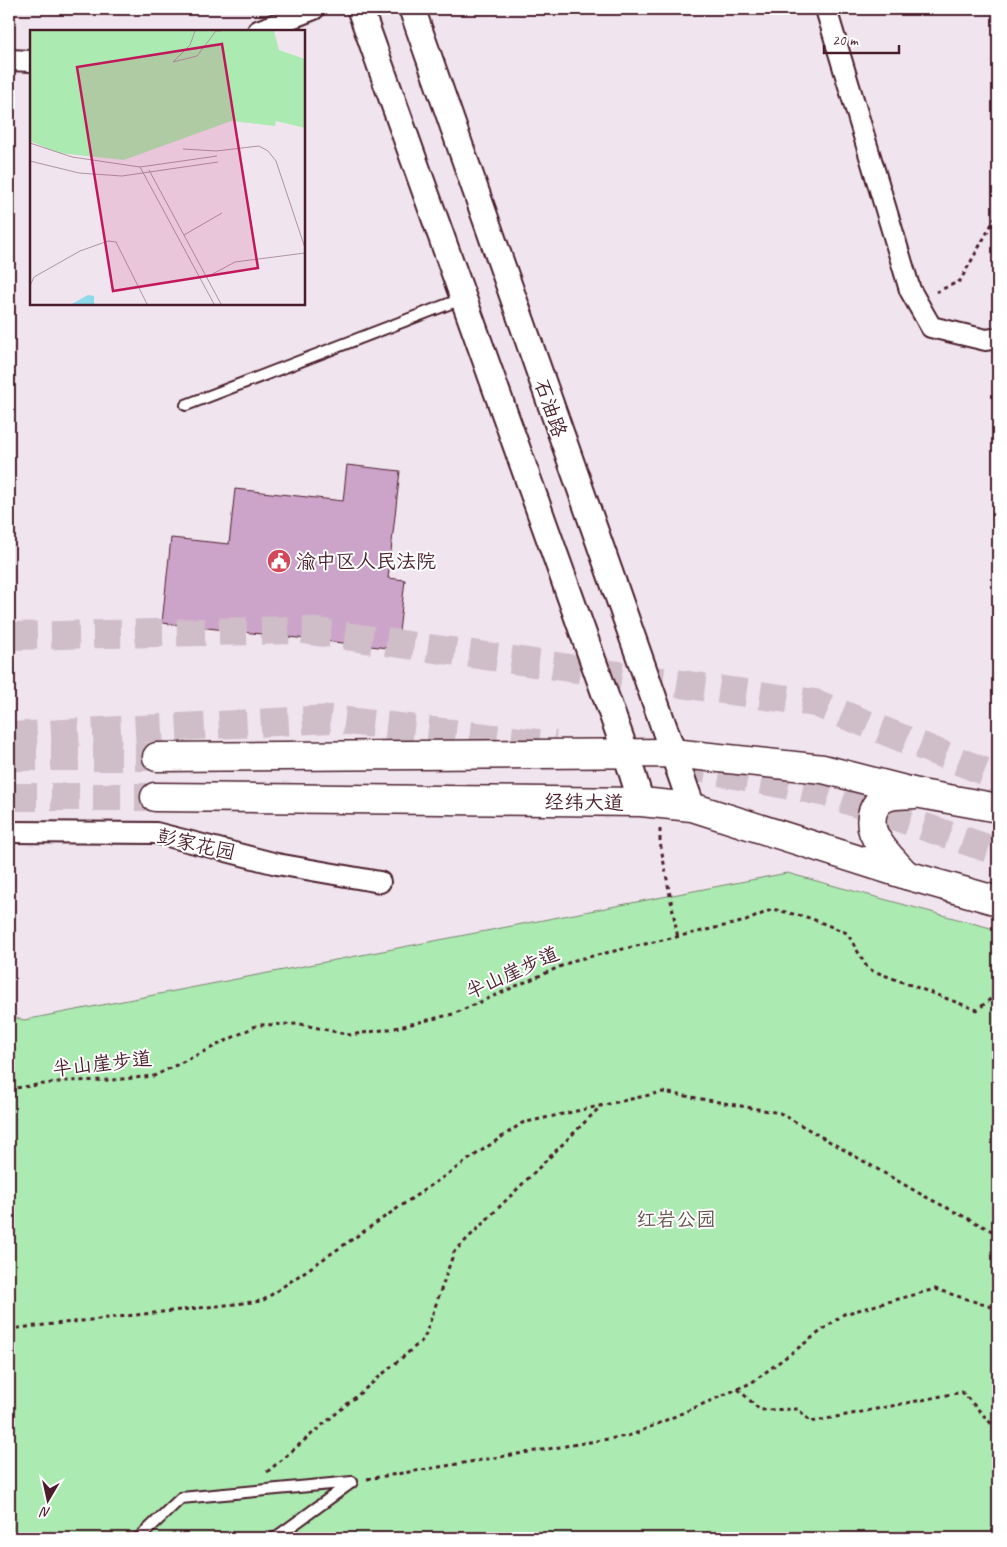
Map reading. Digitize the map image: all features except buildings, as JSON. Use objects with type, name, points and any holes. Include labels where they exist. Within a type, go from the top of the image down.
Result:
[{"type":"main road","points":[[157,757],[672,753],[823,768],[921,794],[998,808]]},
{"type":"main road","points":[[906,875],[876,838],[872,816],[874,808],[880,800],[888,797],[921,794]]},
{"type":"main road","name":"经纬大道","points":[[155,797],[650,803],[692,807],[906,875],[998,901]]},
{"type":"street","points":[[261,30],[314,9]]},
{"type":"street","points":[[360,9],[465,298],[626,753],[650,803]]},
{"type":"street","name":"石油路","points":[[412,9],[692,807]]},
{"type":"street","points":[[826,9],[910,290],[931,327],[986,340],[998,338]]},
{"type":"street","points":[[9,60],[30,61]]},
{"type":"street","name":"彭家花园","points":[[9,832],[156,832],[277,864],[380,882]]},
{"type":"lane","points":[[186,405],[465,298]]},
{"type":"lane","points":[[139,1538],[181,1498],[352,1482]]},
{"type":"lane","points":[[275,1538],[352,1482]]},
{"type":"path","points":[[917,302],[960,281],[998,213]]},
{"type":"path","points":[[650,803],[660,842],[678,938]]},
{"type":"path","name":"半山崖步道","points":[[9,1089],[66,1081],[112,1080],[154,1076],[258,1025],[300,1024],[350,1035],[395,1028],[453,1014],[575,960],[746,921],[773,909],[810,918],[847,933],[868,969],[877,973],[978,1010],[998,993]]},
{"type":"path","points":[[9,1329],[262,1301],[522,1123],[663,1092],[780,1113],[924,1196],[998,1234]]},
{"type":"path","points":[[243,1493],[424,1339],[454,1252],[602,1105]]},
{"type":"path","points":[[352,1482],[632,1435],[751,1383],[844,1314],[935,1289],[998,1309]]},
{"type":"path","points":[[738,1389],[760,1410],[798,1409],[811,1422],[962,1392],[998,1430]]},
{"type":"green space","name":"红岩公园","points":[[787,873],[998,930],[998,1538],[9,1538],[9,1016],[24,1020]]},
{"type":"tunnel","points":[[9,636],[303,630],[815,703],[998,777]]},
{"type":"tunnel","points":[[9,736],[330,719],[555,745]]},
{"type":"tunnel","points":[[9,757],[157,757]]},
{"type":"tunnel","points":[[679,764],[826,793],[998,852]]},
{"type":"tunnel","points":[[9,797],[155,797]]},
{"type":"place","name":"渝中区人民法院","points":[[279,561]]}]
